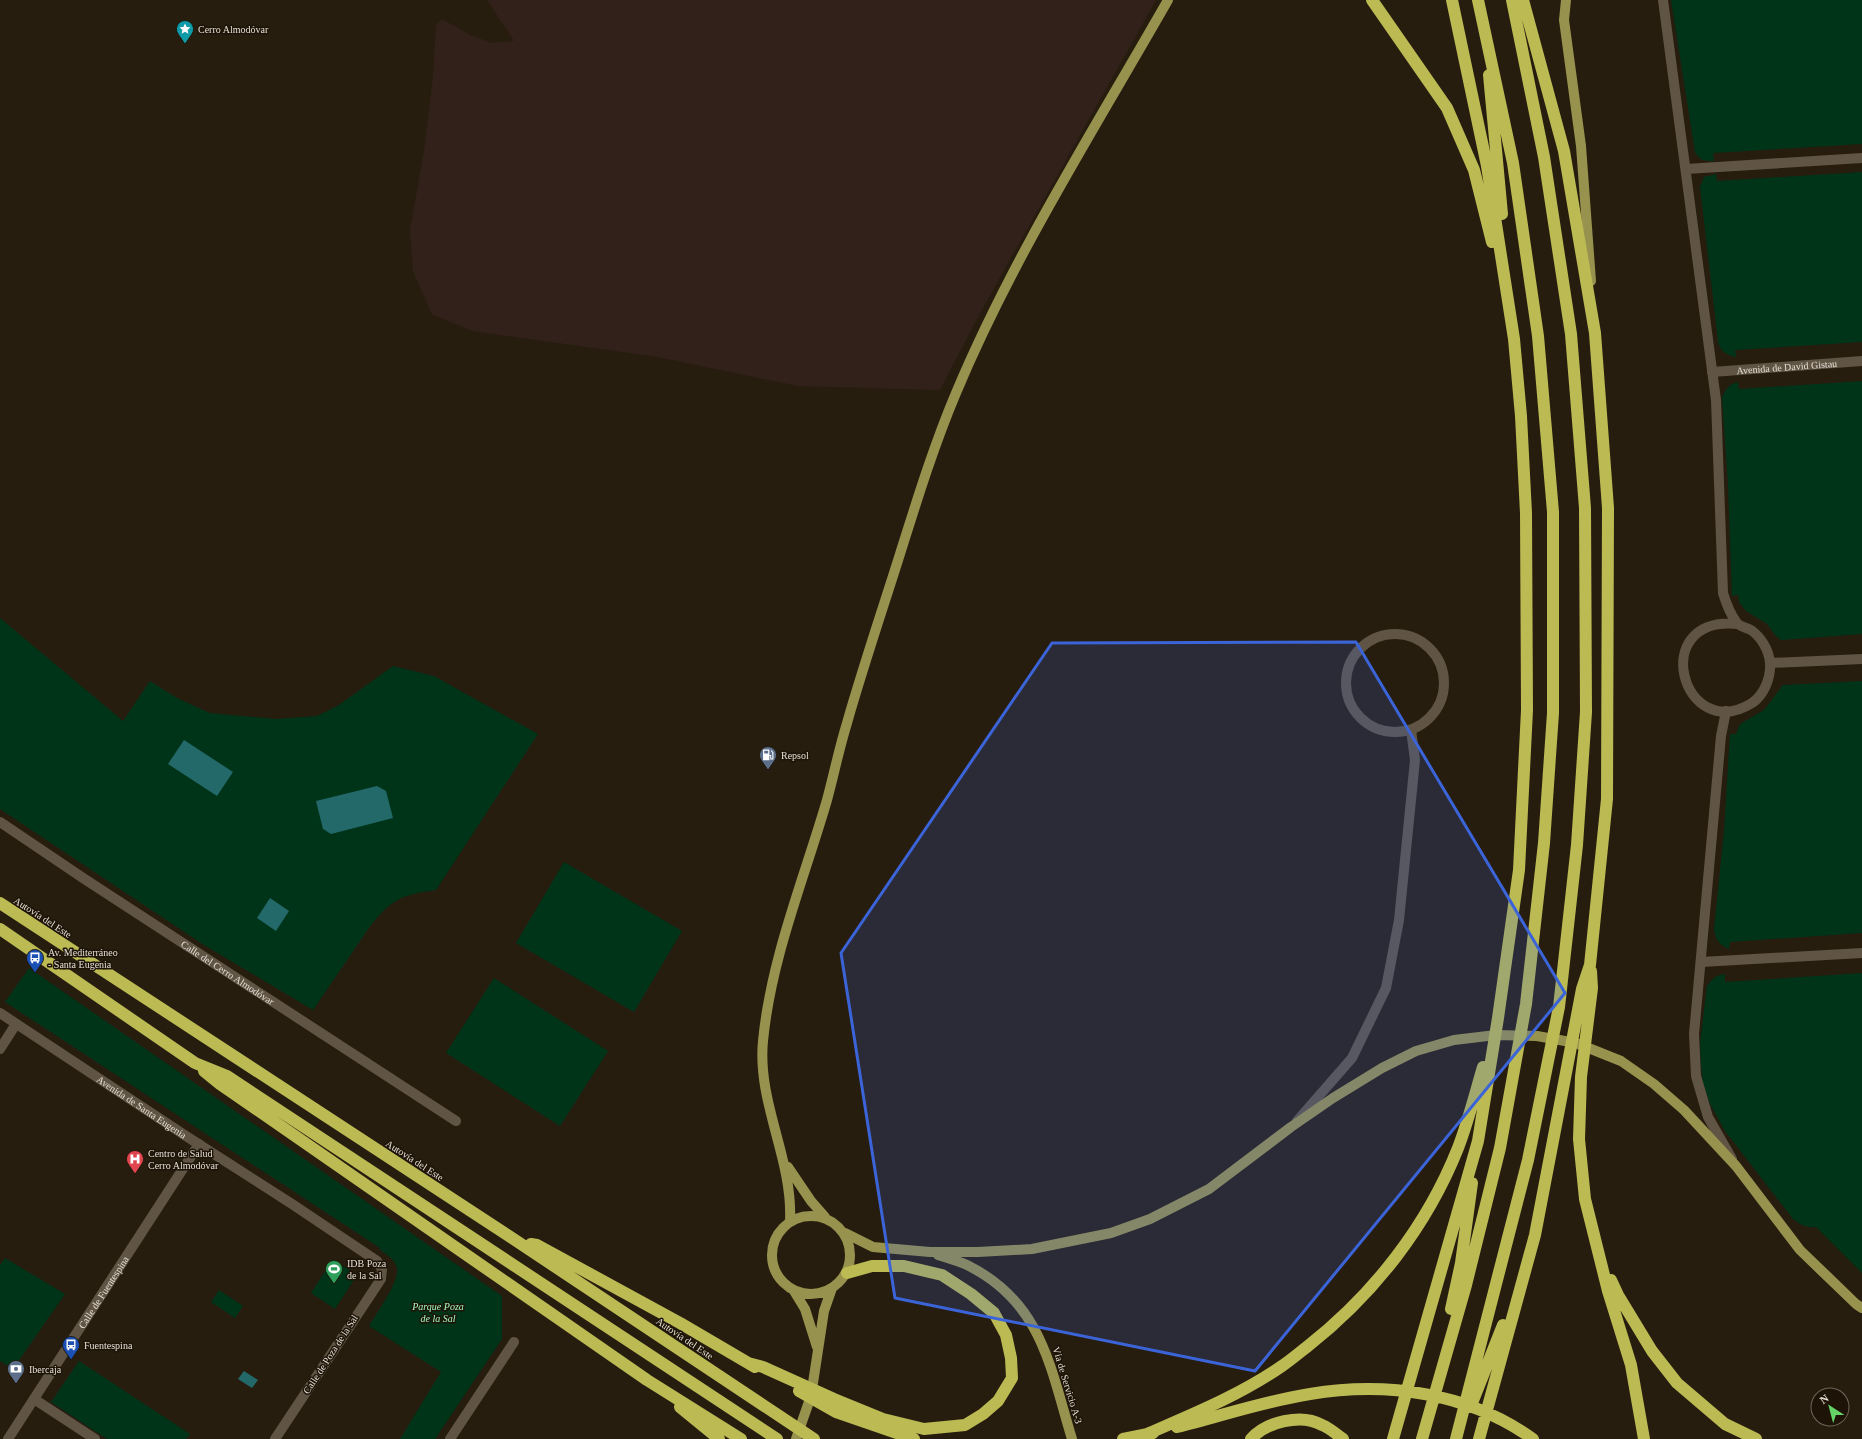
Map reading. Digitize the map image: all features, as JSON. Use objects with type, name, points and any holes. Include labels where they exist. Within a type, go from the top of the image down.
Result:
[{"type":"highway","points":[[1372,0],[1447,108],[1474,170],[1495,257],[1521,416]]},
{"type":"highway","points":[[1424,1433],[1461,1263],[1478,1140],[1498,1018],[1519,870],[1527,710],[1526,513],[1521,416],[1514,339],[1487,166],[1452,0]]},
{"type":"highway","points":[[1424,1433],[1466,1285],[1500,1148],[1525,1012],[1544,843],[1553,713],[1552,512],[1538,336],[1513,163],[1478,0]]},
{"type":"highway","points":[[1456,1439],[1528,1160],[1559,1007],[1577,845],[1586,712],[1585,508],[1571,334],[1544,157],[1512,0]]},
{"type":"highway","points":[[1523,0],[1564,151],[1595,332],[1608,508],[1607,800],[1590,965],[1592,988],[1581,1077],[1579,1138],[1586,1199],[1608,1291],[1631,1365],[1644,1439]]},
{"type":"highway","points":[[1485,32],[1498,166],[1507,288]]},
{"type":"highway","name":"Autovía del Este","points":[[0,903],[512,1238],[814,1439]]},
{"type":"highway","points":[[0,929],[195,1063],[240,1098],[647,1380],[702,1413],[741,1439]]},
{"type":"highway","points":[[1479,1439],[1535,1235],[1582,990],[1590,965]]},
{"type":"highway","points":[[1147,1434],[1216,1403],[1282,1366],[1330,1328],[1364,1295],[1387,1269],[1427,1211],[1458,1148],[1498,1018]]},
{"type":"highway","points":[[195,1063],[226,1076],[777,1439]]},
{"type":"highway","points":[[1393,1439],[1478,1140]]},
{"type":"highway","points":[[1456,1439],[1493,1352],[1535,1235]]},
{"type":"highway","points":[[512,1238],[537,1245],[680,1323],[836,1412],[914,1439]]},
{"type":"highway","points":[[1600,1254],[1618,1295],[1652,1351],[1677,1383],[1725,1424],[1756,1439]]},
{"type":"highway","points":[[748,1363],[763,1367],[883,1419],[924,1429],[965,1425],[984,1414],[998,1401],[1012,1378],[1011,1358],[1006,1335],[994,1313],[971,1294],[942,1275],[904,1266],[872,1266],[847,1273]]},
{"type":"highway","points":[[647,1380],[719,1439]]},
{"type":"highway","points":[[1123,1439],[1309,1394],[1343,1390],[1375,1389],[1402,1390],[1431,1395],[1459,1403],[1481,1410],[1529,1436]]},
{"type":"highway","points":[[1251,1439],[1256,1434],[1279,1421],[1300,1419],[1322,1424],[1343,1439]]},
{"type":"main road","points":[[790,1221],[790,1192],[783,1158],[772,1120],[762,1067],[762,1044],[766,1009],[782,944],[801,878],[825,805],[847,724],[923,482],[955,395],[990,317],[1037,230],[1168,0]]},
{"type":"main road","points":[[1566,0],[1564,20],[1581,146],[1595,332]]},
{"type":"main road","points":[[845,1233],[873,1247],[930,1252],[978,1252],[1032,1248],[1110,1233],[1150,1219],[1210,1189],[1291,1127],[1382,1068],[1416,1051],[1454,1040],[1496,1035],[1537,1036],[1576,1043],[1621,1061],[1654,1084],[1684,1110],[1736,1166],[1800,1250],[1862,1308]]},
{"type":"main road","points":[[783,1158],[810,1201],[825,1217],[837,1224],[845,1233],[851,1248],[851,1261],[847,1273],[840,1282],[821,1293],[804,1294],[794,1290],[779,1278],[772,1259],[774,1241],[781,1229],[790,1221],[802,1216],[813,1215],[825,1217]]},
{"type":"main road","name":"Vía de Servicio A-3","points":[[930,1252],[966,1265],[990,1278],[1013,1297],[1029,1318],[1052,1367],[1072,1439]]},
{"type":"main road","points":[[796,1439],[811,1396],[824,1311],[832,1288]]},
{"type":"main road","points":[[794,1290],[805,1309],[818,1349]]},
{"type":"street","points":[[1663,0],[1716,400],[1723,593],[1728,609],[1738,624]]},
{"type":"street","points":[[1686,170],[1862,158]]},
{"type":"street","name":"Avenida de David Gistau","points":[[1712,372],[1862,361]]},
{"type":"street","points":[[1723,623],[1738,624],[1750,630],[1760,639],[1767,650],[1770,663],[1769,678],[1763,691],[1753,702],[1740,709],[1726,711],[1712,709],[1699,702],[1689,691],[1683,677],[1682,662],[1687,647],[1696,635],[1708,627],[1723,623]]},
{"type":"street","points":[[1391,634],[1408,636],[1420,641],[1431,649],[1439,660],[1443,673],[1444,687],[1441,701],[1434,713],[1424,723],[1411,730],[1394,732],[1378,729],[1364,721],[1353,708],[1347,693],[1346,677],[1352,661],[1361,648],[1375,638],[1391,634]]},
{"type":"street","points":[[1770,663],[1862,659]]},
{"type":"street","points":[[1726,711],[1721,736],[1694,1034],[1696,1076],[1708,1117],[1736,1166]]},
{"type":"street","points":[[1291,1127],[1352,1058],[1386,988],[1399,920],[1415,760],[1411,730]]},
{"type":"street","name":"Calle del Cerro Almodóvar","points":[[0,822],[83,878],[456,1121]]},
{"type":"street","points":[[1701,962],[1862,953]]},
{"type":"street","name":"Avenida de Santa Eugenia","points":[[0,1014],[292,1204],[377,1261],[382,1269]]},
{"type":"street","points":[[0,1049],[16,1024]]},
{"type":"street","name":"Calle de Fuentespina","points":[[8,1439],[199,1144]]},
{"type":"street","name":"Calle de Poza de la Sal","points":[[275,1439],[381,1279],[382,1269]]},
{"type":"street","points":[[450,1439],[514,1342]]},
{"type":"street","points":[[34,1399],[95,1439]]},
{"type":"highlighted area","points":[[1356,642],[1565,993],[1255,1371],[895,1298],[841,953],[1052,643]]},
{"type":"shaded area","points":[[487,0],[1156,0],[980,313],[940,390],[798,386],[658,357],[472,331],[432,314],[413,271],[410,230],[424,151],[433,77],[436,25],[442,19],[470,35],[492,43],[514,41]]},
{"type":"green space","points":[[1671,0],[1862,0],[1862,144],[1713,153],[1714,161],[1705,161],[1701,159],[1695,152]]},
{"type":"green space","points":[[1862,172],[1862,342],[1735,350],[1736,357],[1724,352],[1718,341],[1700,187],[1704,177],[1716,174],[1717,181]]},
{"type":"green space","points":[[1862,381],[1862,634],[1781,640],[1767,624],[1746,611],[1739,602],[1738,595],[1732,596],[1728,484],[1722,397],[1728,387],[1738,382],[1739,389]]},
{"type":"green space","points":[[0,618],[123,721],[150,681],[177,698],[210,713],[276,719],[317,716],[339,705],[393,666],[434,676],[538,734],[436,890],[406,896],[392,903],[371,925],[313,1010],[204,945],[0,809]]},
{"type":"green space","points":[[1862,681],[1862,933],[1730,942],[1729,949],[1723,946],[1715,936],[1714,929],[1724,831],[1730,734],[1736,734],[1740,724],[1764,710],[1783,685]]},
{"type":"green space","points":[[564,862],[682,931],[634,1012],[516,943]]},
{"type":"green space","name":"Parque Poza de la Sal","points":[[29,968],[502,1296],[502,1339],[435,1439],[400,1439],[441,1372],[369,1326],[395,1281],[397,1268],[393,1260],[380,1250],[380,1248],[5,1002]]},
{"type":"green space","points":[[1862,973],[1862,1273],[1816,1227],[1804,1226],[1793,1219],[1725,1131],[1709,1102],[1703,1082],[1700,1044],[1707,986],[1719,975],[1725,974],[1725,982]]},
{"type":"green space","points":[[494,978],[608,1051],[560,1126],[446,1053]]},
{"type":"green space","points":[[5,1258],[65,1294],[13,1369],[0,1361],[0,1265]]},
{"type":"green space","name":"IDB Poza de la Sal","points":[[333,1259],[357,1275],[335,1309],[311,1293]]},
{"type":"green space","points":[[219,1290],[243,1306],[235,1318],[211,1302]]},
{"type":"green space","points":[[79,1361],[190,1434],[186,1439],[107,1439],[51,1402]]},
{"type":"water","points":[[184,740],[233,772],[217,796],[168,764]]},
{"type":"water","points":[[377,786],[386,791],[393,818],[331,834],[323,829],[316,801]]},
{"type":"water","points":[[270,898],[289,911],[276,931],[257,918]]},
{"type":"water","points":[[244,1371],[258,1380],[252,1388],[238,1379]]},
{"type":"place","name":"Cerro Almodóvar","points":[[185,44]]},
{"type":"place","name":"Repsol","points":[[768,770]]},
{"type":"place","name":"Av. Mediterráneo - Santa Eugenia","points":[[35,973]]},
{"type":"place","name":"Centro de Salud Cerro Almodóvar","points":[[135,1174]]},
{"type":"place","name":"IDB Poza de la Sal","points":[[334,1284]]},
{"type":"place","name":"Fuentespina","points":[[71,1360]]},
{"type":"place","name":"Ibercaja","points":[[16,1384]]}]
